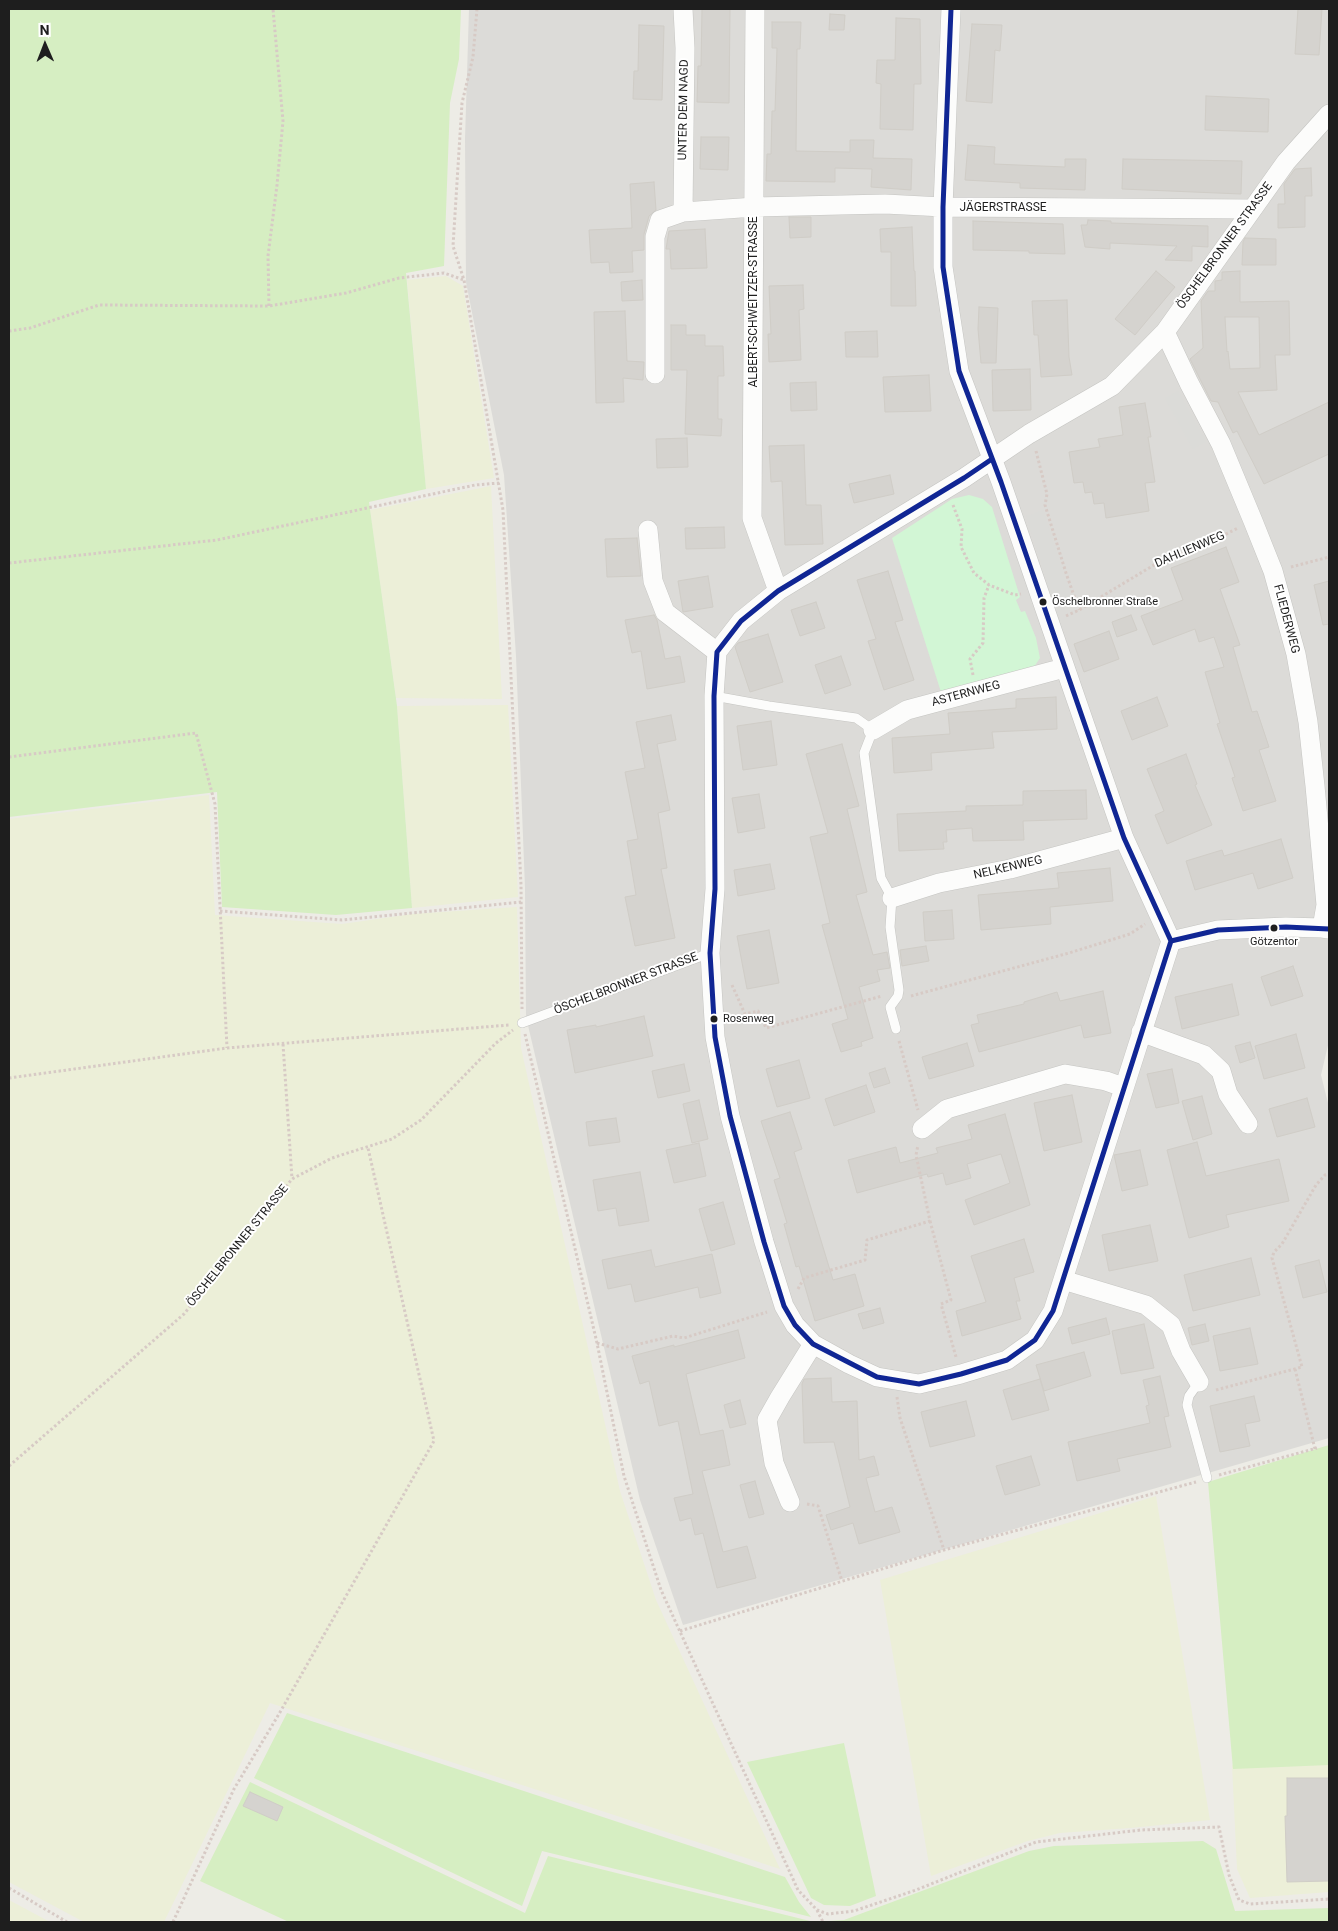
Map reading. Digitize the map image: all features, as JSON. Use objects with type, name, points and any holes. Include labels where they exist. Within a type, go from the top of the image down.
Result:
[{"type":"street","name":"UNTER DEM NAGD","points":[[683,9],[685,48],[683,212]]},
{"type":"street","name":"ALBERT-SCHWEITZER-STRASSE","points":[[755,9],[752,518],[778,591]]},
{"type":"street","points":[[710,953],[715,1037],[730,1116],[764,1242],[784,1306],[795,1325],[814,1344],[849,1364],[877,1377],[919,1384],[1007,1360],[1034,1340],[1053,1312],[1140,1032],[1171,941],[1124,838],[992,459],[959,371],[943,267],[943,207],[952,9]]},
{"type":"street","name":"ÖSCHELBRONNER STRASSE","points":[[710,953],[715,889],[714,696],[717,652],[741,621],[778,591],[964,478],[1029,434],[1112,386],[1165,332],[1286,162],[1329,114]]},
{"type":"street","name":"JÄGERSTRASSE","points":[[754,207],[885,204],[943,207],[1252,210]]},
{"type":"street","points":[[655,374],[655,237],[660,220],[683,212],[754,207]]},
{"type":"street","name":"FLIEDERWEG","points":[[1165,332],[1221,444],[1253,521],[1273,571],[1296,654],[1308,722],[1326,905],[1325,928]]},
{"type":"street","points":[[648,530],[653,581],[665,612],[717,652]]},
{"type":"street","name":"ASTERNWEG","points":[[873,730],[907,710],[1064,668]]},
{"type":"street","name":"NELKENWEG","points":[[892,898],[939,883],[1010,869],[1124,838]]},
{"type":"street","points":[[1171,941],[1218,930],[1286,927],[1325,928]]},
{"type":"street","points":[[1140,1032],[1204,1055],[1221,1071],[1228,1094],[1248,1124]]},
{"type":"street","points":[[922,1129],[947,1109],[1065,1074],[1123,1087]]},
{"type":"street","points":[[1063,1280],[1146,1305],[1171,1325],[1180,1351],[1199,1382]]},
{"type":"street","points":[[790,1502],[774,1463],[767,1420],[814,1344]]},
{"type":"lane","points":[[714,696],[856,718],[873,730],[864,753],[882,878],[892,898],[890,927],[899,990],[898,996],[890,1007],[896,1029]]},
{"type":"lane","name":"ÖSCHELBRONNER STRASSE","points":[[522,1023],[710,953]]},
{"type":"lane","points":[[1199,1382],[1189,1396],[1187,1405],[1207,1478]]},
{"type":"path","points":[[269,306],[268,256],[283,121],[273,9]]},
{"type":"path","points":[[477,9],[473,57],[462,103],[453,246],[464,280],[503,510],[522,902],[522,1023],[597,1343],[624,1476],[661,1590],[798,1890],[817,1910],[823,1922]]},
{"type":"path","points":[[9,331],[30,328],[99,305],[269,306],[346,293],[408,277],[444,273],[464,280]]},
{"type":"path","points":[[1029,434],[1034,444],[1047,494],[1045,505],[1079,610]]},
{"type":"path","points":[[9,563],[217,540],[475,485],[499,484]]},
{"type":"path","points":[[952,499],[962,530],[961,547],[974,573],[989,585],[1015,595],[1024,593]]},
{"type":"path","name":"DAHLIENWEG","points":[[1050,624],[1079,610],[1159,562],[1198,548],[1253,521]]},
{"type":"path","points":[[1273,571],[1329,557]]},
{"type":"path","points":[[976,691],[970,658],[983,642],[984,598],[989,585]]},
{"type":"path","points":[[9,757],[196,733],[215,804],[227,1048]]},
{"type":"path","points":[[220,911],[342,920],[522,902]]},
{"type":"path","points":[[742,1007],[745,1014],[758,1011],[766,1028],[886,995],[913,996],[1069,953],[1130,934],[1158,915]]},
{"type":"path","points":[[9,1078],[227,1048],[522,1023]]},
{"type":"path","name":"ÖSCHELBRONNER STRASSE","points":[[9,1466],[184,1314],[292,1179],[332,1158],[392,1139],[421,1120],[496,1043],[522,1023]]},
{"type":"path","points":[[896,1029],[922,1129],[916,1155],[921,1178]]},
{"type":"path","points":[[283,1044],[292,1179]]},
{"type":"path","points":[[173,1922],[234,1789],[279,1714],[434,1441],[368,1148]]},
{"type":"path","points":[[1199,1382],[1214,1390],[1302,1367],[1272,1258],[1316,1185],[1325,1175],[1329,1174]]},
{"type":"path","points":[[930,1222],[951,1300],[941,1304],[961,1374]]},
{"type":"path","points":[[680,1631],[944,1550],[1316,1449],[1295,1369]]},
{"type":"path","points":[[898,1382],[897,1392],[900,1418],[944,1550]]},
{"type":"path","points":[[790,1502],[818,1506],[842,1581]]},
{"type":"path","points":[[817,1910],[828,1914],[854,1910],[916,1890],[1036,1842],[1141,1830],[1219,1827],[1229,1875],[1239,1900],[1250,1904],[1329,1899]]},
{"type":"path","points":[[9,1888],[67,1922]]},
{"type":"shaded area","points":[[469,9],[1329,9],[1329,1041],[1321,1075],[1329,1107],[1329,1438],[683,1625],[640,1500],[526,1017],[525,888],[516,656],[504,475],[466,282],[465,139]]},
{"type":"shaded area","points":[[1178,391],[1206,442],[1193,449],[1165,398]]},
{"type":"shaded area","points":[[1043,510],[1072,599],[1055,605],[1026,516]]},
{"type":"green space","points":[[9,9],[461,9],[459,59],[450,103],[444,266],[406,273],[426,489],[369,502],[397,706],[412,908],[336,915],[222,907],[217,792],[9,817]]},
{"type":"green space","points":[[446,276],[463,286],[494,478],[426,489],[407,280]]},
{"type":"green space","points":[[491,486],[502,699],[396,698],[370,510]]},
{"type":"green space","points":[[969,495],[983,499],[992,507],[1020,597],[1016,600],[1021,612],[1025,611],[1036,638],[1040,658],[1034,667],[941,692],[892,538],[952,499]]},
{"type":"green space","points":[[508,705],[518,897],[412,908],[397,706]]},
{"type":"green space","points":[[209,795],[215,915],[342,924],[412,914],[517,907],[521,1048],[620,1491],[656,1600],[780,1869],[270,1703],[164,1922],[84,1922],[9,1882],[9,819]]},
{"type":"green space","points":[[1329,1445],[1329,1765],[1233,1769],[1208,1482]]},
{"type":"green space","points":[[1156,1496],[1210,1820],[1060,1833],[1028,1841],[931,1876],[880,1580]]},
{"type":"green space","points":[[287,1713],[785,1877],[799,1902],[811,1917],[542,1851],[522,1906],[254,1778]]},
{"type":"green space","points":[[844,1743],[876,1896],[850,1906],[824,1905],[811,1898],[747,1762]]},
{"type":"green space","points":[[1329,1763],[1329,1892],[1250,1898],[1237,1869],[1232,1765]]},
{"type":"green space","points":[[250,1782],[525,1913],[548,1856],[814,1922],[289,1922],[200,1881]]},
{"type":"green space","points":[[1203,1841],[1216,1849],[1235,1911],[1329,1908],[1329,1922],[814,1922],[844,1920],[1029,1851],[1054,1846]]},
{"type":"green space","points":[[9,1900],[50,1922],[9,1922]]},
{"type":"building","points":[[702,9],[730,9],[729,103],[697,102],[698,66],[701,66]]},
{"type":"building","points":[[1298,9],[1322,9],[1319,55],[1295,54]]},
{"type":"building","points":[[830,14],[845,15],[844,30],[829,30]]},
{"type":"building","points":[[896,18],[920,19],[921,84],[914,84],[913,130],[880,129],[881,84],[876,83],[877,60],[895,60]]},
{"type":"building","points":[[772,22],[801,22],[800,49],[797,49],[796,151],[850,152],[850,140],[874,140],[873,158],[912,159],[911,190],[871,187],[872,169],[835,168],[835,182],[766,181],[767,154],[771,154],[772,111],[775,111],[777,48],[772,48]]},
{"type":"building","points":[[972,24],[1002,25],[1000,51],[995,50],[992,103],[966,101]]},
{"type":"building","points":[[639,25],[664,26],[662,100],[633,99],[634,71],[638,71]]},
{"type":"building","points":[[1206,96],[1269,99],[1268,132],[1205,130]]},
{"type":"building","points":[[701,137],[729,137],[728,170],[700,169]]},
{"type":"building","points":[[968,145],[995,147],[994,164],[1065,167],[1065,159],[1086,159],[1085,190],[1020,188],[1020,183],[965,180]]},
{"type":"building","points":[[1123,159],[1242,161],[1241,194],[1122,189]]},
{"type":"building","points":[[1311,168],[1312,196],[1305,196],[1305,227],[1278,228],[1278,204],[1285,204],[1284,184],[1295,169]]},
{"type":"building","points":[[654,182],[656,210],[649,216],[644,234],[644,250],[632,251],[633,272],[610,273],[609,262],[591,263],[589,230],[632,228],[630,184]]},
{"type":"building","points":[[789,217],[811,217],[811,237],[790,238]]},
{"type":"building","points":[[1088,220],[1111,221],[1111,223],[1208,226],[1208,247],[1192,246],[1192,261],[1165,260],[1177,246],[1110,243],[1110,249],[1085,247],[1081,225],[1087,225]]},
{"type":"building","points":[[973,221],[1063,224],[1065,254],[973,250]]},
{"type":"building","points":[[912,227],[916,306],[891,306],[891,252],[881,252],[880,229]]},
{"type":"building","points":[[705,229],[707,268],[671,269],[670,249],[666,249],[669,231]]},
{"type":"building","points":[[1245,238],[1276,239],[1276,265],[1242,265],[1243,242]]},
{"type":"building","points":[[1156,271],[1175,287],[1135,335],[1115,319]]},
{"type":"building","points":[[1240,271],[1240,302],[1289,301],[1290,355],[1275,355],[1277,390],[1238,392],[1259,435],[1329,402],[1329,454],[1264,484],[1237,431],[1233,433],[1218,402],[1211,401],[1190,359],[1203,348],[1201,301],[1208,291],[1215,291],[1215,281],[1222,280],[1222,272]],"holes":[[[1225,317],[1259,317],[1260,368],[1230,369]]]},
{"type":"building","points":[[642,280],[643,300],[622,301],[621,282]]},
{"type":"building","points":[[803,285],[804,309],[799,310],[801,360],[769,362],[768,334],[771,334],[769,286]]},
{"type":"building","points":[[1067,300],[1069,357],[1072,375],[1041,377],[1038,335],[1034,335],[1032,301]]},
{"type":"building","points":[[979,307],[998,308],[996,363],[981,363],[978,329]]},
{"type":"building","points":[[625,311],[627,361],[644,362],[643,380],[623,378],[624,402],[596,403],[594,312]]},
{"type":"building","points":[[671,325],[686,325],[686,335],[705,335],[705,346],[723,346],[724,376],[718,376],[718,419],[722,419],[721,436],[685,434],[687,370],[671,370]]},
{"type":"building","points":[[877,331],[878,357],[846,357],[845,332]]},
{"type":"building","points":[[1030,369],[1031,410],[993,411],[992,370]]},
{"type":"building","points":[[929,375],[931,411],[885,412],[883,377]]},
{"type":"building","points":[[816,382],[817,410],[791,411],[790,383]]},
{"type":"building","points":[[1145,403],[1151,437],[1148,437],[1155,482],[1145,483],[1149,511],[1106,518],[1104,503],[1094,504],[1092,492],[1085,493],[1083,482],[1074,483],[1069,452],[1100,447],[1098,439],[1123,435],[1119,407]]},
{"type":"building","points":[[687,438],[688,467],[657,468],[656,439]]},
{"type":"building","points":[[804,445],[806,505],[821,505],[823,544],[785,545],[782,481],[771,482],[769,446]]},
{"type":"building","points":[[890,475],[894,494],[854,503],[849,484]]},
{"type":"building","points":[[724,527],[725,548],[686,549],[685,528]]},
{"type":"building","points":[[637,538],[641,576],[607,577],[605,539]]},
{"type":"building","points":[[1226,547],[1239,582],[1220,589],[1240,645],[1233,647],[1252,712],[1257,711],[1269,747],[1259,750],[1276,801],[1243,811],[1232,778],[1235,777],[1217,724],[1220,723],[1205,672],[1224,667],[1214,637],[1199,642],[1195,629],[1153,645],[1141,616],[1183,600],[1171,568]]},
{"type":"building","points":[[888,571],[903,620],[895,622],[914,680],[884,690],[868,641],[876,639],[857,580]]},
{"type":"building","points":[[708,576],[713,607],[683,612],[678,581]]},
{"type":"building","points":[[1329,581],[1329,624],[1323,625],[1314,585]]},
{"type":"building","points":[[816,602],[825,628],[800,636],[791,610]]},
{"type":"building","points":[[654,615],[657,620],[665,659],[680,656],[685,682],[647,689],[641,651],[632,653],[625,620]]},
{"type":"building","points":[[1131,615],[1137,630],[1117,637],[1112,622]]},
{"type":"building","points":[[1109,631],[1119,659],[1084,672],[1074,644]]},
{"type":"building","points":[[768,634],[783,682],[750,692],[735,647],[738,643]]},
{"type":"building","points":[[841,656],[851,685],[825,694],[815,665]]},
{"type":"building","points":[[1056,697],[1057,729],[992,732],[994,748],[931,753],[932,770],[894,773],[892,738],[950,734],[948,713],[1016,708],[1016,699]]},
{"type":"building","points":[[1157,697],[1168,726],[1132,740],[1121,711]]},
{"type":"building","points":[[671,715],[676,740],[657,744],[670,810],[658,813],[667,868],[661,869],[675,938],[635,946],[625,897],[636,895],[627,841],[638,839],[625,772],[645,768],[636,722]]},
{"type":"building","points":[[771,721],[777,765],[743,770],[737,726]]},
{"type":"building","points":[[842,744],[859,806],[847,809],[867,892],[856,895],[873,955],[887,952],[890,968],[877,970],[880,981],[859,987],[873,1038],[861,1042],[862,1046],[841,1052],[832,1024],[848,1019],[822,925],[830,923],[810,837],[828,833],[806,754]]},
{"type":"building","points":[[1186,754],[1197,784],[1195,785],[1212,825],[1167,844],[1155,815],[1164,811],[1147,769]]},
{"type":"building","points":[[1086,790],[1087,819],[1023,821],[1024,840],[973,841],[972,828],[946,830],[947,842],[943,842],[944,849],[899,851],[897,814],[966,811],[966,806],[1023,805],[1023,791]]},
{"type":"building","points":[[759,794],[765,828],[738,833],[732,798]]},
{"type":"building","points":[[1281,839],[1293,878],[1258,889],[1253,873],[1195,890],[1186,861],[1222,850],[1224,856]]},
{"type":"building","points":[[770,864],[775,889],[738,896],[734,870]]},
{"type":"building","points":[[1110,868],[1113,901],[1050,907],[1051,924],[981,930],[978,895],[1059,888],[1057,873]]},
{"type":"building","points":[[952,910],[954,939],[925,941],[923,912]]},
{"type":"building","points":[[769,930],[779,983],[747,989],[737,936]]},
{"type":"building","points":[[926,946],[929,961],[902,966],[900,950]]},
{"type":"building","points":[[1293,966],[1303,996],[1271,1006],[1261,977]]},
{"type":"building","points":[[1232,984],[1239,1015],[1182,1029],[1175,997]]},
{"type":"building","points":[[1103,991],[1111,1033],[1084,1038],[1081,1025],[979,1052],[971,1025],[979,1023],[977,1015],[1024,1004],[1024,1002],[1057,992],[1060,1001]]},
{"type":"building","points":[[644,1016],[653,1056],[575,1073],[567,1030],[596,1025],[596,1027]]},
{"type":"building","points":[[1296,1034],[1305,1068],[1264,1079],[1255,1046]]},
{"type":"building","points":[[1250,1042],[1255,1058],[1240,1063],[1235,1046]]},
{"type":"building","points":[[967,1043],[974,1066],[929,1079],[922,1057]]},
{"type":"building","points":[[799,1060],[810,1098],[777,1107],[766,1069]]},
{"type":"building","points":[[684,1064],[690,1091],[658,1098],[652,1071]]},
{"type":"building","points":[[885,1068],[890,1083],[874,1088],[869,1073]]},
{"type":"building","points":[[1172,1069],[1179,1103],[1156,1108],[1147,1074]]},
{"type":"building","points":[[866,1085],[875,1112],[834,1126],[825,1099]]},
{"type":"building","points":[[1072,1095],[1082,1142],[1044,1151],[1034,1103]]},
{"type":"building","points":[[1202,1096],[1212,1134],[1193,1140],[1182,1101]]},
{"type":"building","points":[[1307,1098],[1315,1127],[1277,1137],[1269,1109]]},
{"type":"building","points":[[699,1100],[708,1139],[692,1143],[683,1104]]},
{"type":"building","points":[[790,1112],[802,1149],[794,1152],[833,1280],[855,1274],[864,1306],[815,1321],[799,1266],[796,1267],[784,1224],[787,1223],[774,1180],[780,1178],[761,1121]]},
{"type":"building","points":[[1005,1114],[1030,1205],[974,1225],[965,1200],[1010,1183],[1001,1154],[967,1164],[971,1178],[946,1185],[943,1173],[928,1177],[927,1174],[857,1193],[848,1160],[896,1147],[900,1163],[938,1153],[936,1148],[972,1139],[968,1125]]},
{"type":"building","points":[[616,1118],[620,1142],[589,1146],[586,1122]]},
{"type":"building","points":[[1197,1142],[1206,1176],[1279,1159],[1289,1201],[1226,1215],[1229,1227],[1189,1238],[1167,1150]]},
{"type":"building","points":[[699,1143],[706,1176],[674,1183],[666,1150]]},
{"type":"building","points":[[1140,1150],[1148,1185],[1122,1191],[1114,1155]]},
{"type":"building","points":[[640,1172],[649,1221],[619,1226],[616,1208],[598,1211],[593,1180]]},
{"type":"building","points":[[723,1202],[735,1244],[711,1251],[699,1209]]},
{"type":"building","points":[[1150,1225],[1158,1261],[1109,1271],[1102,1235]]},
{"type":"building","points":[[1024,1239],[1034,1272],[1014,1278],[1020,1301],[1016,1301],[1021,1319],[962,1336],[956,1311],[986,1302],[971,1256]]},
{"type":"building","points":[[651,1250],[655,1267],[712,1254],[721,1293],[700,1298],[698,1287],[635,1302],[631,1284],[608,1289],[602,1260]]},
{"type":"building","points":[[1251,1258],[1260,1295],[1193,1311],[1184,1275]]},
{"type":"building","points":[[1319,1260],[1327,1292],[1303,1298],[1295,1266]]},
{"type":"building","points":[[880,1308],[884,1323],[863,1329],[858,1314]]},
{"type":"building","points":[[1106,1318],[1110,1334],[1072,1344],[1068,1328]]},
{"type":"building","points":[[1144,1324],[1154,1368],[1121,1374],[1112,1331]]},
{"type":"building","points":[[1205,1324],[1209,1341],[1192,1345],[1188,1328]]},
{"type":"building","points":[[1250,1328],[1258,1364],[1220,1371],[1213,1336]]},
{"type":"building","points":[[738,1330],[745,1358],[686,1374],[700,1435],[723,1430],[730,1465],[702,1471],[723,1552],[747,1546],[756,1578],[717,1588],[703,1533],[695,1535],[691,1518],[680,1521],[674,1498],[693,1494],[678,1421],[659,1426],[649,1381],[640,1384],[632,1356]]},
{"type":"building","points":[[1084,1352],[1091,1376],[1044,1391],[1036,1365]]},
{"type":"building","points":[[1160,1376],[1169,1416],[1164,1417],[1171,1447],[1117,1459],[1120,1471],[1077,1481],[1068,1442],[1150,1423],[1146,1406],[1149,1405],[1143,1380]]},
{"type":"building","points":[[831,1378],[832,1402],[857,1401],[859,1460],[874,1456],[879,1475],[866,1478],[875,1512],[892,1507],[900,1532],[859,1544],[853,1523],[831,1530],[826,1515],[850,1507],[834,1442],[804,1443],[802,1384],[804,1379]]},
{"type":"building","points":[[1040,1379],[1049,1410],[1012,1420],[1003,1390]]},
{"type":"building","points":[[1254,1396],[1260,1421],[1245,1424],[1250,1446],[1220,1452],[1210,1406]]},
{"type":"building","points":[[740,1400],[746,1424],[730,1428],[724,1405]]},
{"type":"building","points":[[966,1401],[975,1436],[930,1447],[921,1412]]},
{"type":"building","points":[[1031,1456],[1040,1485],[1005,1495],[996,1466]]},
{"type":"building","points":[[755,1481],[764,1514],[749,1518],[740,1485]]},
{"type":"building","points":[[1287,1778],[1329,1778],[1329,1881],[1287,1882],[1285,1816],[1287,1816]]},
{"type":"building","points":[[250,1792],[283,1807],[277,1821],[243,1806]]},
{"type":"transit line","points":[[951,9],[943,207],[943,267],[959,371],[1001,482],[1124,838],[1171,941]]},
{"type":"transit line","points":[[992,459],[778,591],[741,621],[717,652],[714,696],[715,889],[710,953],[715,1037],[730,1116],[764,1242],[784,1306],[795,1325],[813,1344],[877,1377],[919,1384],[1007,1360],[1035,1340],[1053,1311],[1171,941]]},
{"type":"transit line","points":[[1171,941],[1218,930],[1286,927],[1329,929]]},
{"type":"place","name":"Öschelbronner Straße","points":[[1043,602]]},
{"type":"place","name":"Götzentor","points":[[1274,928]]},
{"type":"place","name":"Rosenweg","points":[[714,1019]]}]
